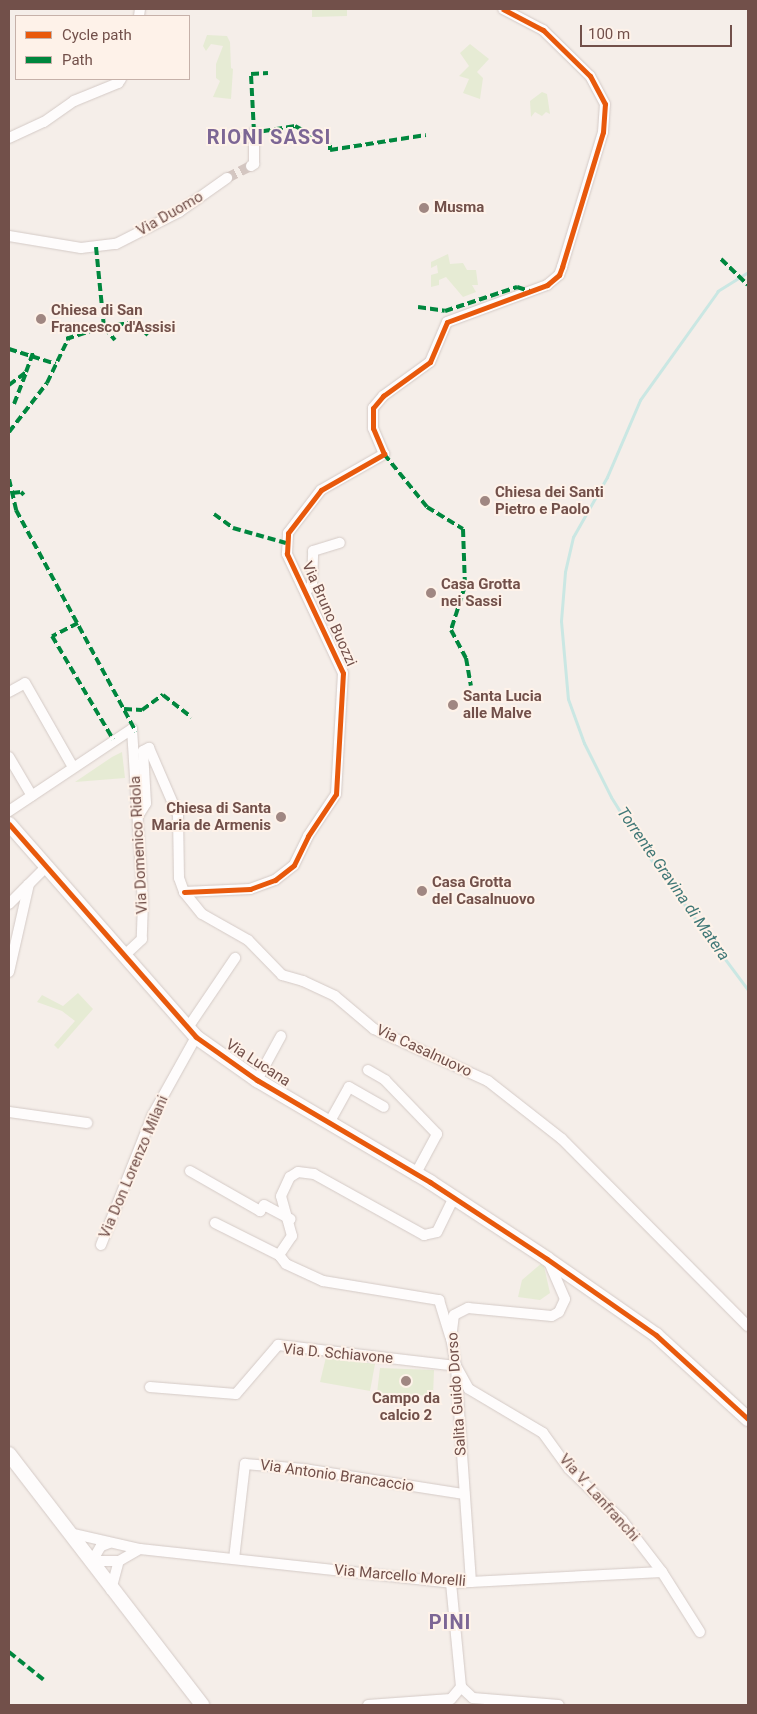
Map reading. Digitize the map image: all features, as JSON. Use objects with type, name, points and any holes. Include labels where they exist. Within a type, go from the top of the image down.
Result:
[{"type":"street","name":"Via Bruno Buozzi","points":[[184,892],[250,889],[275,880],[294,865],[308,836],[336,794],[343,673],[287,554],[288,533],[321,490],[368,465],[384,454],[374,428],[372,410],[383,396],[430,362],[442,330],[451,319],[547,284],[559,275],[562,267],[603,132],[606,104],[590,76],[542,30],[503,9]]},
{"type":"street","points":[[9,138],[44,122],[74,100],[118,83],[120,80]]},
{"type":"street","points":[[251,166],[254,164],[254,132]]},
{"type":"street","name":"Via Duomo","points":[[9,236],[81,248],[110,244],[142,232],[179,212],[227,178]]},
{"type":"street","points":[[306,591],[312,585],[310,557],[313,551],[340,543]]},
{"type":"street","points":[[9,692],[25,683],[73,767],[9,811]]},
{"type":"street","name":"Via Domenico Ridola","points":[[73,767],[132,730],[138,816],[142,939],[126,954]]},
{"type":"street","name":"Via Casalnuovo","points":[[138,816],[146,802],[143,751],[149,748],[178,815],[179,878],[184,892],[202,914],[248,940],[282,975],[303,981],[335,996],[374,1028],[488,1081],[562,1139],[748,1326]]},
{"type":"street","points":[[9,757],[32,796]]},
{"type":"street","name":"Via Lucana","points":[[9,824],[126,954],[192,1033],[256,1080],[454,1197],[548,1259],[656,1335],[748,1419]]},
{"type":"street","points":[[9,904],[46,867]]},
{"type":"street","points":[[9,972],[29,884]]},
{"type":"street","name":"Via Don Lorenzo Milani","points":[[100,1246],[152,1116],[192,1033],[234,958]]},
{"type":"street","points":[[256,1080],[280,1036]]},
{"type":"street","points":[[368,1070],[385,1080],[437,1134],[415,1175]]},
{"type":"street","points":[[329,1123],[349,1087],[384,1107]]},
{"type":"street","points":[[9,1112],[88,1123]]},
{"type":"street","points":[[190,1171],[260,1211],[264,1205],[290,1219]]},
{"type":"street","points":[[279,1255],[292,1236],[290,1219],[281,1196],[290,1178],[298,1172],[314,1174],[424,1235],[437,1232],[454,1197]]},
{"type":"street","points":[[215,1223],[279,1255],[286,1264],[323,1281],[439,1300],[451,1339]]},
{"type":"street","name":"Salita Guido Dorso","points":[[472,1582],[456,1366],[451,1339],[454,1315],[460,1309],[552,1316],[559,1312],[566,1299],[548,1259]]},
{"type":"street","name":"Via D. Schiavone","points":[[150,1387],[236,1394],[278,1345],[456,1366]]},
{"type":"street","name":"Via V. Lanfranchi","points":[[456,1366],[469,1390],[543,1434],[569,1469],[622,1520],[662,1572],[700,1632]]},
{"type":"street","points":[[9,1454],[92,1561],[111,1590],[202,1705]]},
{"type":"street","name":"Via Antonio Brancaccio","points":[[234,1559],[245,1464],[304,1469],[464,1494]]},
{"type":"street","name":"Via Marcello Morelli","points":[[68,1532],[140,1549],[451,1583],[662,1572]]},
{"type":"street","points":[[92,1561],[101,1546],[109,1543]]},
{"type":"street","points":[[92,1561],[119,1561],[140,1549]]},
{"type":"street","points":[[111,1590],[119,1561]]},
{"type":"street","points":[[451,1583],[461,1688],[473,1698],[559,1705]]},
{"type":"street","points":[[368,1705],[451,1699],[461,1688]]},
{"type":"green space","points":[[312,9],[347,9],[347,16],[312,17]]},
{"type":"green space","points":[[207,35],[227,36],[230,42],[231,68],[233,69],[231,99],[213,97],[220,81],[216,78],[216,64],[223,46],[211,44],[206,51],[203,46]]},
{"type":"green space","points":[[470,44],[489,59],[477,72],[483,78],[480,99],[463,93],[469,79],[459,76],[469,66],[460,53]]},
{"type":"green space","points":[[542,92],[547,94],[550,114],[546,112],[542,116],[535,112],[531,117],[530,101]]},
{"type":"green space","points":[[448,254],[450,264],[463,263],[467,270],[476,270],[478,285],[472,285],[476,292],[463,297],[446,277],[439,280],[439,285],[431,287],[431,275],[438,273],[437,265],[431,268],[431,262]]},
{"type":"green space","points":[[122,752],[125,778],[75,782],[112,757]]},
{"type":"green space","points":[[78,993],[93,1009],[58,1049],[54,1045],[75,1021],[62,1011],[37,1002],[42,995],[63,1006]]},
{"type":"green space","points":[[543,1262],[550,1293],[540,1300],[518,1297],[522,1280]]},
{"type":"green space","points":[[326,1357],[375,1364],[370,1391],[320,1382]]},
{"type":"green space","name":"Campo da calcio 2","points":[[380,1368],[434,1370],[433,1396],[377,1393]]},
{"type":"waterway","name":"Torrente Gravina di Matera","points":[[748,272],[718,291],[640,400],[607,477],[573,537],[565,572],[561,621],[568,699],[584,743],[611,797],[644,850],[748,990]]},
{"type":"tunnel","points":[[227,178],[251,166]]},
{"type":"marked path","points":[[254,132],[251,74],[268,73]]},
{"type":"marked path","points":[[239,135],[295,126],[330,145],[330,150],[426,135]]},
{"type":"marked path","points":[[96,247],[104,327],[115,340]]},
{"type":"marked path","points":[[721,259],[748,285]]},
{"type":"marked path","points":[[418,307],[445,311],[517,287],[529,291]]},
{"type":"marked path","points":[[66,339],[104,327],[134,322],[148,335]]},
{"type":"marked path","points":[[9,432],[47,383],[69,337]]},
{"type":"marked path","points":[[9,349],[56,364]]},
{"type":"marked path","points":[[9,385],[26,372],[34,350]]},
{"type":"marked path","points":[[14,404],[26,372]]},
{"type":"marked path","points":[[384,454],[427,507],[463,529],[465,586],[451,630],[466,658],[471,686]]},
{"type":"marked path","points":[[9,479],[16,510],[136,732]]},
{"type":"marked path","points":[[12,493],[21,492],[24,495]]},
{"type":"marked path","points":[[214,514],[233,528],[286,543]]},
{"type":"marked path","points":[[78,623],[52,636],[113,739]]},
{"type":"marked path","points":[[124,709],[142,710],[163,695],[191,717]]},
{"type":"marked path","points":[[9,1652],[44,1680]]},
{"type":"cycle path","points":[[184,892],[250,889],[275,880],[294,865],[308,836],[336,794],[343,673],[287,554],[288,533],[321,490],[384,454],[373,428],[373,408],[383,396],[430,362],[447,322],[547,285],[559,275],[562,267],[603,132],[605,104],[590,76],[543,30],[503,9]]},
{"type":"cycle path","points":[[9,824],[196,1037],[257,1080],[430,1182],[547,1259],[656,1335],[748,1419]]},
{"type":"place","name":"Musma","points":[[424,208]]},
{"type":"place","name":"Chiesa di San Francesco d'Assisi","points":[[41,319]]},
{"type":"place","name":"Chiesa dei Santi Pietro e Paolo","points":[[485,501]]},
{"type":"place","name":"Casa Grotta nei Sassi","points":[[431,593]]},
{"type":"place","name":"Santa Lucia alle Malve","points":[[453,705]]},
{"type":"place","name":"Chiesa di Santa Maria de Armenis","points":[[281,817]]},
{"type":"place","name":"Casa Grotta del Casalnuovo","points":[[422,891]]},
{"type":"place","name":"Campo da calcio 2","points":[[406,1381]]},
{"type":"district","name":"RIONI SASSI","points":[[269,137]]},
{"type":"district","name":"PINI","points":[[450,1622]]}]
